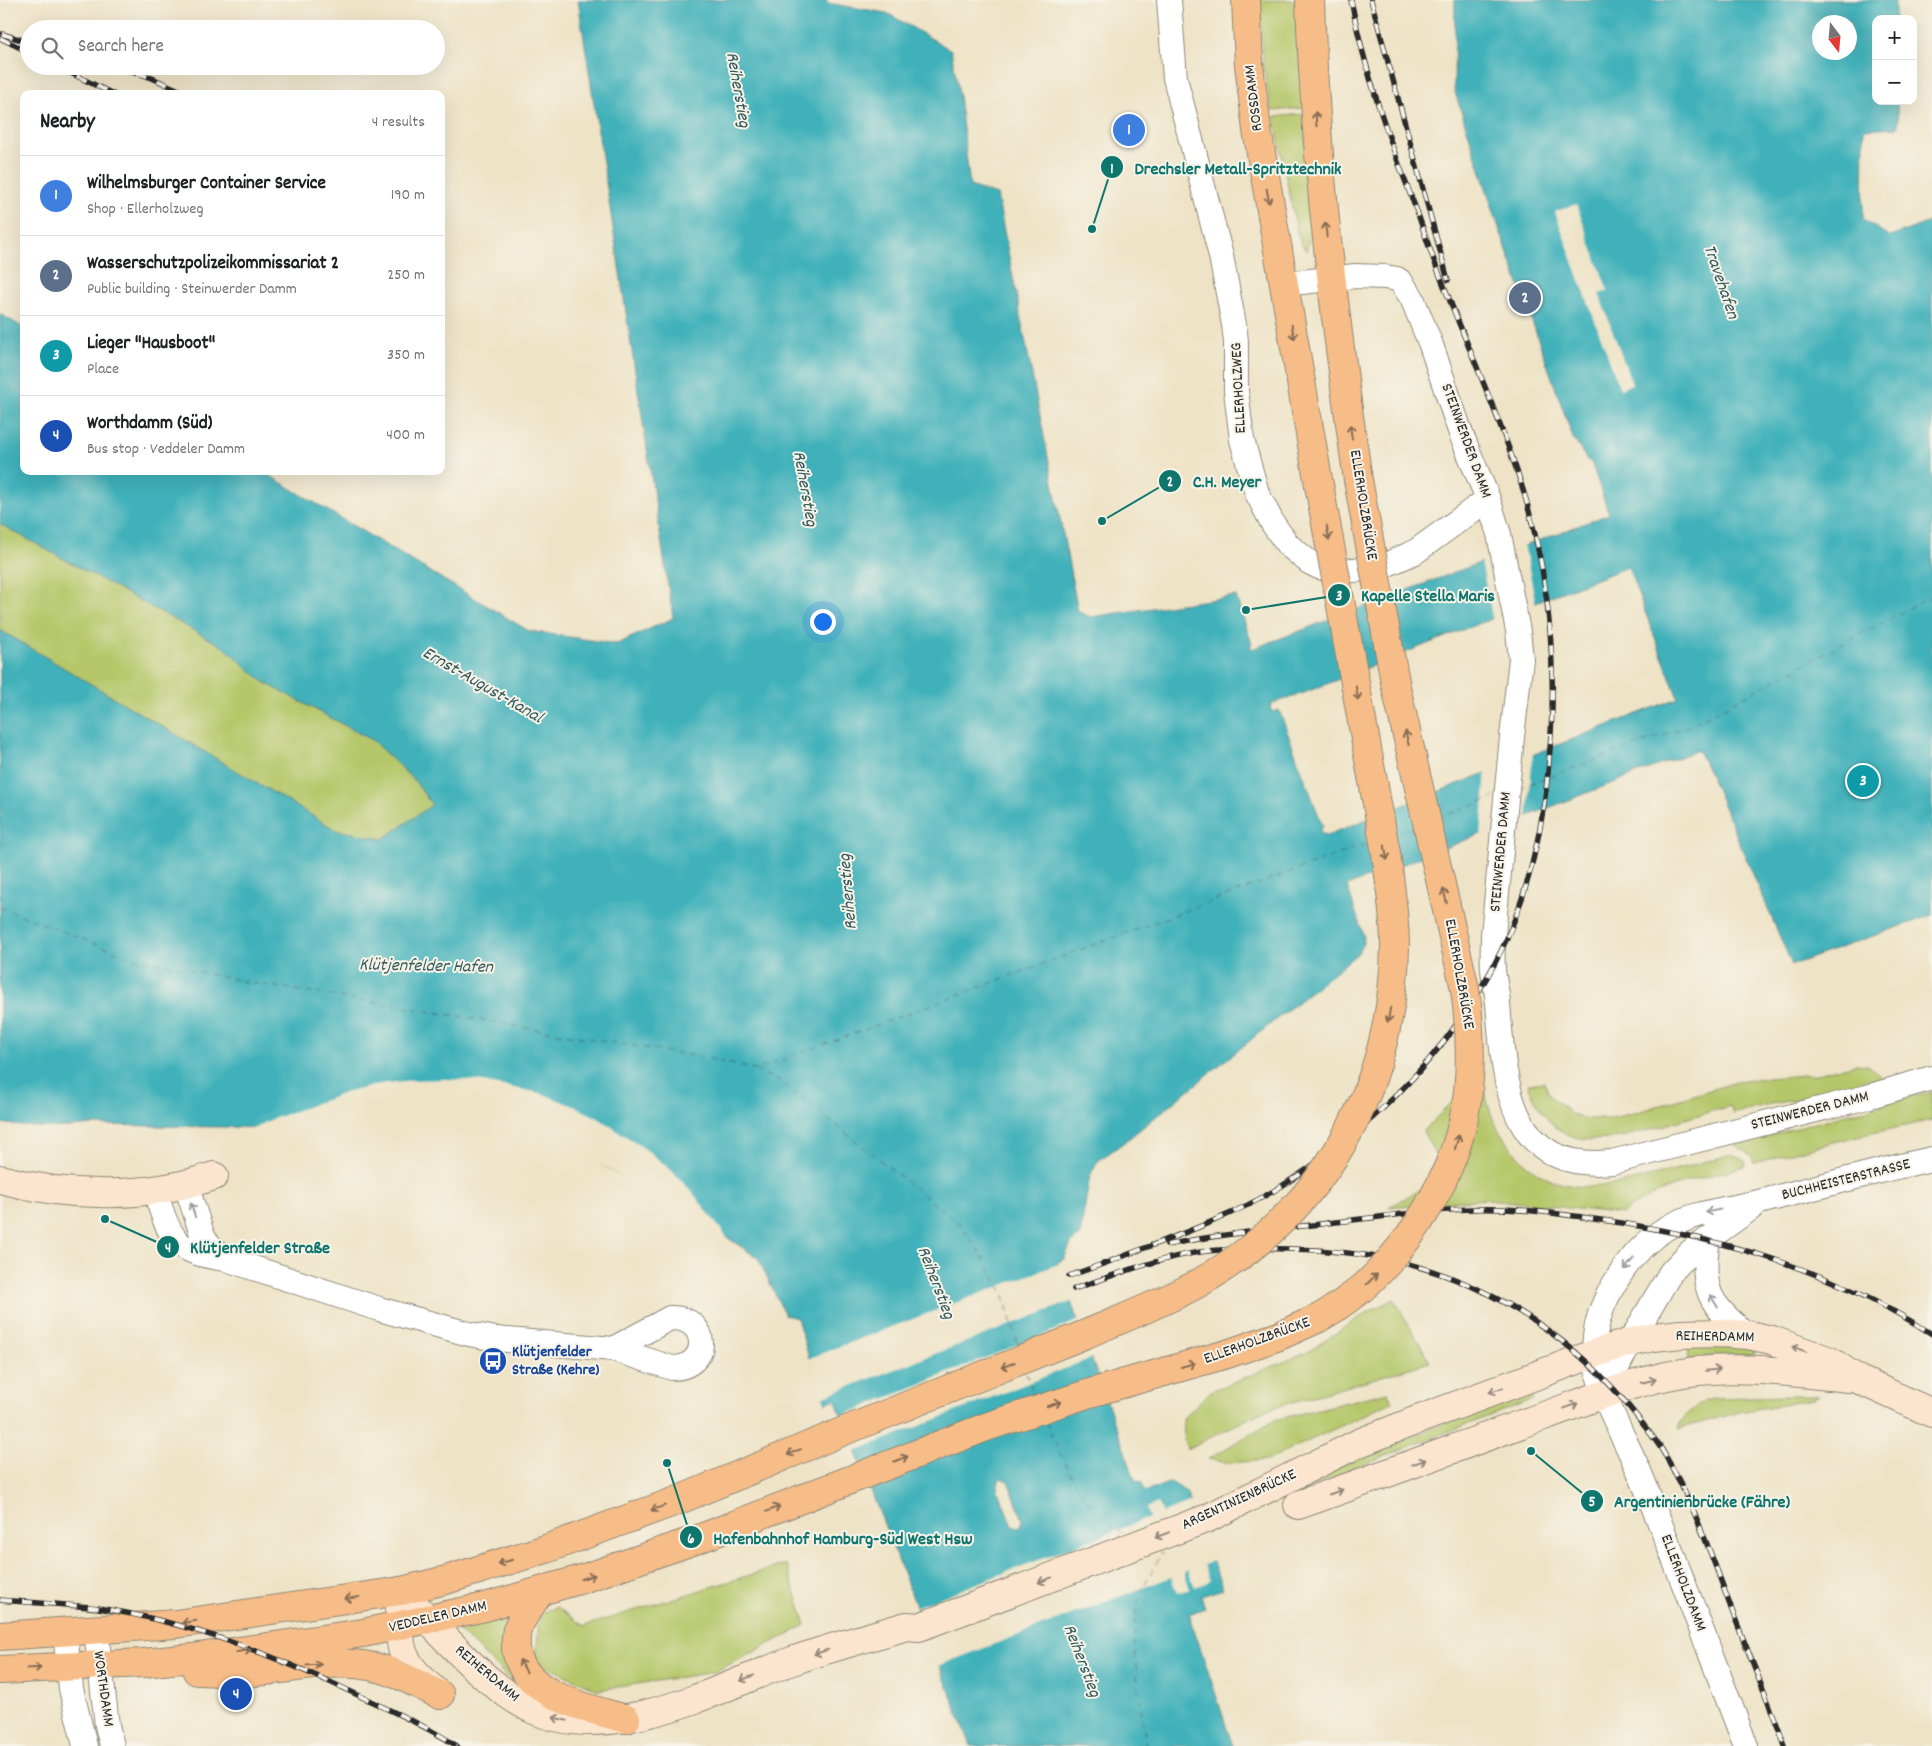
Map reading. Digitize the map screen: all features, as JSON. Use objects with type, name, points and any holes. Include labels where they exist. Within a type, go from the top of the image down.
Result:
[{"type":"main road","name":"ROSSDAMM","points":[[1246,0],[1249,65],[1257,130],[1284,284]]},
{"type":"main road","points":[[1310,0],[1313,75],[1331,278]]},
{"type":"main road","name":"ELLERHOLZBRÜCKE","points":[[856,1476],[994,1424],[1141,1378],[1227,1354],[1279,1336],[1320,1318],[1371,1281],[1384,1266],[1409,1235],[1433,1198],[1451,1160],[1463,1120],[1469,1077],[1470,1045],[1465,989],[1396,687],[1358,480],[1331,278]]},
{"type":"main road","points":[[0,1636],[96,1631],[176,1624],[401,1591],[446,1580],[546,1549],[704,1490],[839,1433],[1147,1309],[1207,1278],[1242,1254],[1291,1212],[1328,1166],[1358,1116],[1376,1071],[1388,1018],[1395,945],[1386,853],[1284,284]]},
{"type":"main road","name":"VEDDELER DAMM","points":[[0,1670],[143,1663],[255,1650],[400,1627],[476,1610],[625,1565],[701,1538],[856,1476]]},
{"type":"main road","points":[[541,1591],[516,1632],[517,1656],[522,1666],[535,1682],[552,1694],[581,1706],[626,1719]]},
{"type":"main road","points":[[143,1663],[186,1670],[239,1672],[334,1663],[354,1664],[371,1666],[392,1672],[440,1695]]},
{"type":"street","name":"ELLERHOLZWEG","points":[[1169,0],[1175,78],[1222,256],[1234,325],[1236,341],[1236,391],[1242,440],[1257,493],[1276,529],[1288,545],[1309,562],[1319,567],[1336,570],[1370,569],[1384,566],[1415,552],[1488,499]]},
{"type":"street","name":"STEINWERDER DAMM","points":[[1284,284],[1331,278],[1385,276],[1397,279],[1405,286],[1412,298],[1436,358],[1461,434],[1488,499],[1499,534],[1518,631],[1521,659],[1493,934],[1493,967],[1503,1067],[1508,1093],[1516,1114],[1525,1128],[1546,1150],[1571,1162],[1612,1162],[1859,1099],[1932,1078]]},
{"type":"street","name":"BUCHHEISTERSTRASSE","points":[[1609,1392],[1596,1353],[1595,1337],[1599,1319],[1613,1286],[1625,1268],[1663,1230],[1698,1214],[1761,1202],[1932,1159]]},
{"type":"street","points":[[0,1179],[37,1187],[81,1193],[108,1194],[155,1191],[214,1176]]},
{"type":"street","points":[[186,1184],[203,1237],[211,1248],[226,1259]]},
{"type":"street","points":[[155,1191],[171,1234],[178,1243],[197,1254],[226,1259],[389,1312],[469,1334],[496,1339],[612,1349]]},
{"type":"street","name":"BUCHHEISTERSTRASSE","points":[[1609,1392],[1630,1342],[1671,1272],[1690,1252],[1761,1202]]},
{"type":"street","points":[[1708,1239],[1704,1272],[1712,1300],[1732,1323],[1748,1335]]},
{"type":"street","name":"REIHERDAMM","points":[[1596,1353],[1630,1342],[1681,1334],[1748,1335],[1772,1340],[1837,1364],[1857,1379],[1932,1414]]},
{"type":"street","name":"ARGENTINIENBRÜCKE","points":[[878,1634],[907,1626],[919,1627],[1208,1518],[1359,1443],[1596,1353]]},
{"type":"street","name":"REIHERDAMM","points":[[1609,1392],[1683,1374],[1736,1369],[1775,1370],[1857,1379]]},
{"type":"street","name":"ARGENTINIENBRÜCKE","points":[[1298,1505],[1609,1392]]},
{"type":"street","name":"ELLERHOLZDAMM","points":[[1609,1392],[1746,1746]]},
{"type":"street","points":[[401,1591],[401,1649],[405,1659],[416,1675],[440,1695]]},
{"type":"street","name":"REIHERDAMM","points":[[401,1591],[474,1666],[507,1693],[530,1708],[556,1718],[585,1723],[626,1719],[689,1700],[793,1661],[878,1634]]},
{"type":"street","name":"WORTHDAMM","points":[[96,1631],[107,1725],[112,1746]]},
{"type":"street","name":"WORTHDAMM","points":[[65,1633],[71,1689],[85,1746]]},
{"type":"green space","points":[[1260,0],[1298,0],[1304,108],[1272,111],[1263,67]]},
{"type":"green space","points":[[1303,114],[1313,225],[1306,251],[1297,232],[1274,117]]},
{"type":"green space","points":[[0,524],[224,647],[264,682],[372,740],[414,780],[432,805],[383,839],[336,830],[0,630]]},
{"type":"green space","points":[[1856,1064],[1868,1065],[1883,1078],[1824,1094],[1756,1107],[1733,1114],[1730,1106],[1635,1134],[1596,1140],[1564,1133],[1551,1122],[1539,1106],[1528,1084],[1544,1082],[1550,1096],[1572,1114],[1587,1119],[1606,1119],[1631,1114],[1743,1080],[1817,1074]]},
{"type":"green space","points":[[1481,1073],[1495,1124],[1501,1133],[1522,1160],[1539,1174],[1557,1182],[1577,1186],[1618,1184],[1732,1154],[1745,1161],[1746,1166],[1666,1189],[1637,1204],[1623,1214],[1487,1199],[1389,1207],[1429,1184],[1436,1156],[1423,1131]]},
{"type":"green space","points":[[1932,1091],[1932,1120],[1841,1140],[1754,1163],[1752,1156],[1735,1145]]},
{"type":"green space","points":[[1394,1299],[1430,1362],[1266,1410],[1187,1449],[1184,1439],[1183,1418],[1211,1391],[1306,1353],[1366,1313]]},
{"type":"green space","points":[[1687,1345],[1752,1348],[1757,1352],[1752,1355],[1715,1355],[1688,1361]]},
{"type":"green space","points":[[1531,1389],[1534,1399],[1382,1457],[1313,1487],[1311,1485],[1312,1481],[1353,1460]]},
{"type":"green space","points":[[1388,1392],[1392,1402],[1268,1460],[1228,1463],[1208,1459],[1274,1420]]},
{"type":"green space","points":[[1819,1396],[1813,1399],[1740,1412],[1678,1429],[1683,1418],[1692,1409],[1714,1398]]},
{"type":"green space","points":[[786,1564],[806,1625],[715,1672],[598,1690],[536,1662],[539,1614],[557,1607],[584,1626]]},
{"type":"green space","points":[[512,1614],[524,1687],[516,1685],[456,1628]]},
{"type":"water","points":[[578,0],[826,0],[827,3],[887,13],[951,50],[958,87],[970,186],[997,195],[1078,611],[1090,617],[1236,596],[1252,649],[1609,514],[1591,462],[1587,460],[1573,438],[1498,225],[1454,89],[1455,0],[1895,0],[1895,15],[1872,15],[1872,105],[1897,105],[1898,127],[1864,129],[1863,219],[1890,237],[1932,221],[1932,915],[1792,965],[1698,750],[1347,886],[1364,937],[1357,954],[1127,1140],[1097,1162],[1090,1176],[1080,1235],[1071,1244],[1064,1259],[1057,1263],[1136,1482],[1141,1481],[1145,1492],[1171,1482],[1186,1492],[1223,1589],[1201,1596],[1205,1608],[1189,1614],[1233,1746],[971,1746],[835,1399],[826,1403],[809,1358],[797,1318],[785,1315],[758,1258],[699,1219],[567,1146],[503,1125],[460,1120],[281,1128],[92,1125],[46,1127],[0,1123],[0,630],[336,830],[383,839],[432,805],[414,780],[372,740],[264,682],[224,647],[0,524],[0,314],[20,326],[20,475],[269,475],[529,631],[617,644],[673,618]],"holes":[[[1628,567],[1678,698],[1327,835],[1321,833],[1320,830],[1323,827],[1279,710],[1273,712],[1270,708],[1271,704],[1304,693]],[[1000,1478],[1008,1481],[1023,1520],[1020,1528],[1012,1525],[997,1488]]]},
{"type":"pier","points":[[1576,204],[1608,291],[1599,294],[1632,384],[1620,389],[1555,212]]},
{"type":"pier","points":[[1524,544],[1536,605],[1493,621],[1481,561]]},
{"type":"pier","points":[[1533,752],[1527,819],[1481,837],[1486,770]]},
{"type":"pier","points":[[447,1079],[477,1081],[540,1093],[598,1118],[648,1151],[673,1172],[693,1193],[731,1243],[610,1170],[566,1148],[503,1128],[460,1122],[281,1131],[251,1130],[270,1120],[345,1093],[380,1084],[413,1080]]},
{"type":"pier","points":[[1064,1262],[1060,1264],[1073,1301],[822,1397],[807,1359]]},
{"type":"pier","points":[[1080,1320],[1094,1357],[853,1452],[839,1417]]},
{"type":"pier","points":[[1192,1502],[1215,1560],[1204,1565],[1210,1581],[1195,1587],[1188,1570],[1184,1572],[1190,1589],[1177,1593],[1171,1577],[937,1666],[913,1608],[1149,1518],[1146,1508],[1158,1503],[1163,1513]]},
{"type":"ferry route","points":[[1519,788],[1689,726],[1932,596]]},
{"type":"ferry route","points":[[1439,818],[1494,797]]},
{"type":"ferry route","points":[[1397,833],[1414,827]]},
{"type":"ferry route","points":[[0,907],[130,957],[246,982],[711,1059],[755,1070],[1372,842]]},
{"type":"ferry route","points":[[755,1070],[783,1083],[960,1224],[978,1249],[1003,1293],[1018,1346]]},
{"type":"ferry route","points":[[1026,1373],[1035,1398]]},
{"type":"ferry route","points":[[1046,1422],[1077,1486],[1098,1514],[1111,1526],[1126,1535]]},
{"type":"ferry route","points":[[1146,1746],[1136,1672],[1136,1615],[1141,1592],[1162,1553],[1159,1551]]},
{"type":"railway","points":[[1111,1261],[1216,1220],[1277,1189],[1342,1143],[1401,1091],[1452,1031],[1475,998],[1495,963],[1514,922],[1528,879],[1539,835],[1546,790],[1552,710],[1550,632],[1546,593],[1539,555],[1530,516],[1510,451],[1436,265],[1387,132],[1363,54],[1351,0]]},
{"type":"railway","points":[[1371,0],[1448,280]]},
{"type":"railway","points":[[2,34],[20,39]]},
{"type":"railway","points":[[0,38],[20,48]]},
{"type":"railway","points":[[75,75],[105,90]]},
{"type":"railway","points":[[143,75],[179,90]]},
{"type":"railway","points":[[1167,1245],[1244,1233],[1434,1211],[1479,1209],[1542,1212],[1652,1228],[1694,1237],[1776,1260],[1856,1292],[1932,1334]]},
{"type":"railway","points":[[1074,1289],[1156,1262],[1207,1251],[1260,1248],[1320,1250],[1379,1258],[1441,1274],[1473,1287],[1534,1321],[1588,1363],[1613,1388],[1662,1450],[1683,1488],[1700,1527],[1785,1746]]},
{"type":"railway","points":[[1069,1276],[1117,1259]]},
{"type":"railway","points":[[0,1600],[98,1608],[132,1614],[199,1631],[297,1667],[422,1726],[457,1746]]},
{"type":"place","name":"Wilhelmsburger Container Service","points":[[1129,130]]},
{"type":"place","name":"Drechsler Metall-Spritztechnik","points":[[1092,229]]},
{"type":"place","name":"Wasserschutzpolizeikommissariat 2","points":[[1525,298]]},
{"type":"place","name":"C.H. Meyer","points":[[1102,521]]},
{"type":"place","name":"Kapelle Stella Maris","points":[[1246,610]]},
{"type":"place","name":"Lieger \"Hausboot\"","points":[[1863,781]]},
{"type":"place","name":"Klütjenfelder Straße","points":[[105,1219]]},
{"type":"place","name":"Klütjenfelder Straße (Kehre)","points":[[493,1361]]},
{"type":"place","name":"Argentinienbrücke (Fähre)","points":[[1531,1451]]},
{"type":"place","name":"Hafenbahnhof Hamburg-Süd West Hsw","points":[[667,1463]]},
{"type":"place","name":"Worthdamm (Süd)","points":[[236,1694]]},
{"type":"water label","name":"Reiherstieg","points":[[737,90]]},
{"type":"water label","name":"Travehafen","points":[[1720,282]]},
{"type":"water label","name":"Reiherstieg","points":[[804,489]]},
{"type":"water label","name":"Ernst-August-Kanal","points":[[482,686]]},
{"type":"water label","name":"Reiherstieg","points":[[849,892]]},
{"type":"water label","name":"Klütjenfelder Hafen","points":[[426,967]]},
{"type":"water label","name":"Reiherstieg","points":[[935,1283]]},
{"type":"water label","name":"Reiherstieg","points":[[1081,1661]]}]
